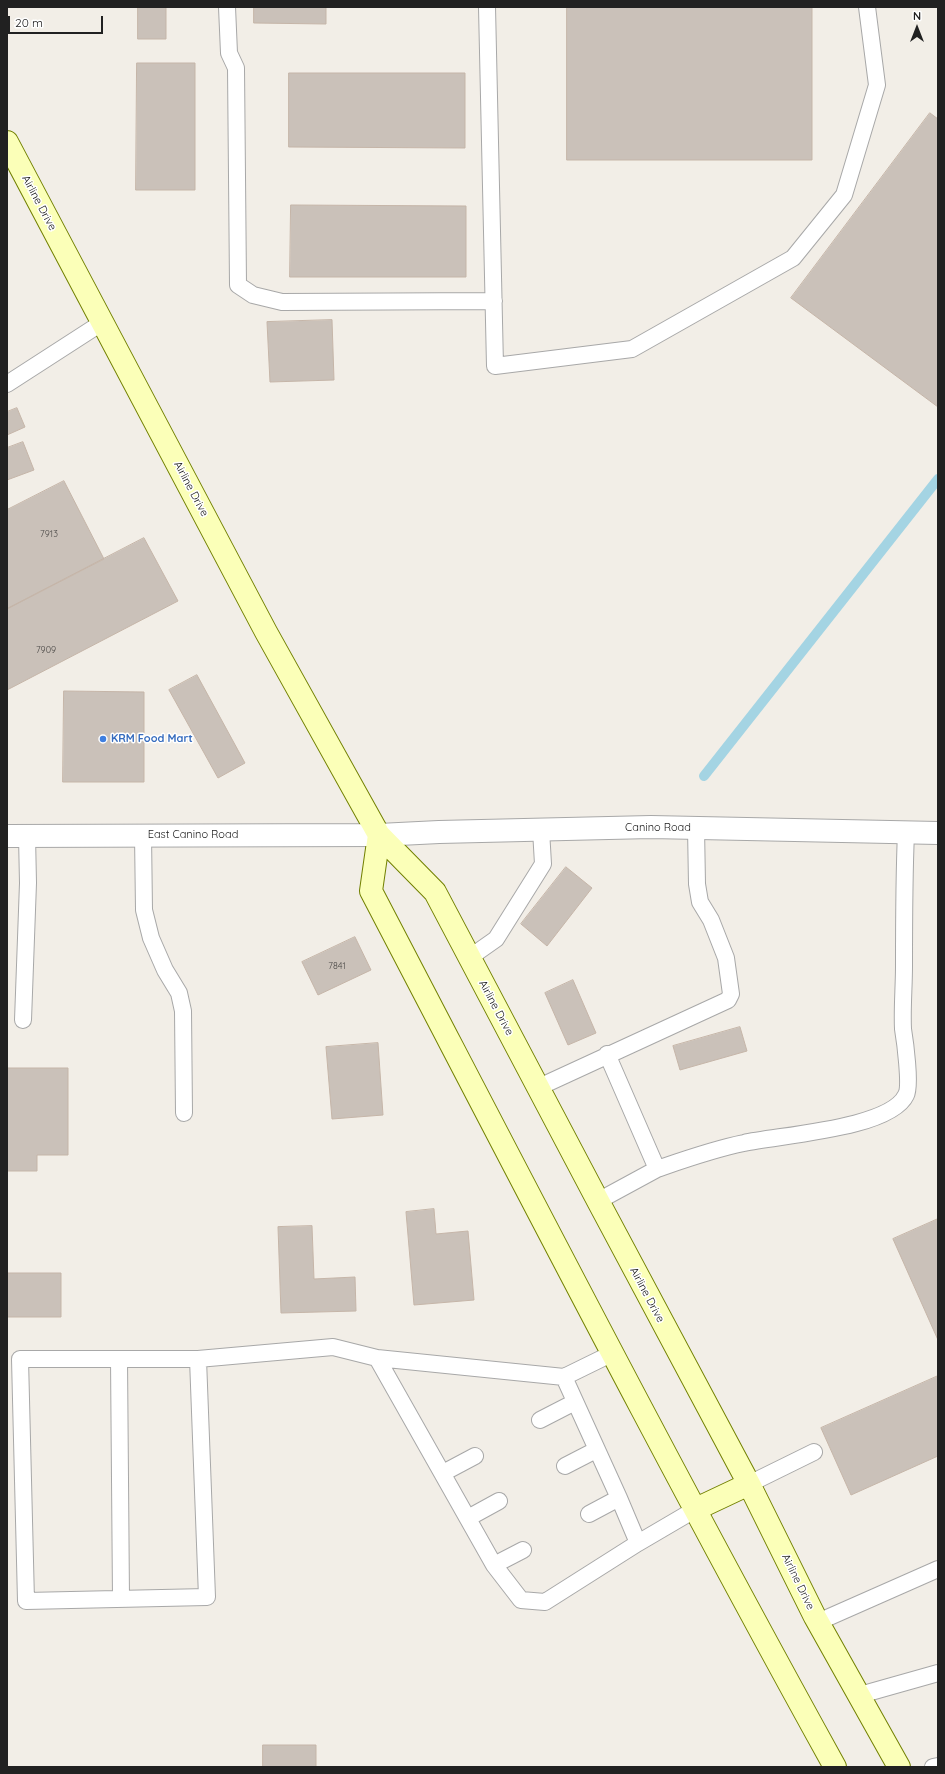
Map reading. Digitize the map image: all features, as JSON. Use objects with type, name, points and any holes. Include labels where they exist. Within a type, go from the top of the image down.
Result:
[{"type":"main road","name":"Airline Drive","points":[[7,142],[263,624],[379,835],[435,892],[537,1088],[749,1484],[818,1622],[899,1767]]},
{"type":"main road","points":[[379,835],[371,891],[766,1643],[835,1767]]},
{"type":"main road","points":[[696,1509],[749,1484]]},
{"type":"street","name":"Canino Road","points":[[379,835],[439,832],[651,827],[938,833]]},
{"type":"street","name":"East Canino Road","points":[[17,836],[379,835]]},
{"type":"lane","points":[[227,7],[229,53],[236,68],[238,285],[254,295],[282,302],[494,301]]},
{"type":"lane","points":[[487,7],[495,366],[632,349],[793,258],[844,195],[877,85],[867,7]]},
{"type":"lane","points":[[7,384],[103,322]]},
{"type":"lane","points":[[537,1088],[607,1054],[728,1000],[731,994],[726,958],[711,920],[700,902],[697,884],[696,828]]},
{"type":"lane","points":[[469,958],[496,939],[543,864],[541,830]]},
{"type":"lane","points":[[598,1202],[657,1169],[700,1154],[745,1142],[815,1132],[867,1121],[887,1113],[898,1105],[907,1095],[906,1058],[903,1028],[906,833]]},
{"type":"lane","points":[[143,835],[144,910],[151,938],[165,970],[178,993],[183,1011],[184,1113]]},
{"type":"lane","points":[[17,836],[28,883],[23,1020]]},
{"type":"lane","points":[[607,1054],[657,1169]]},
{"type":"lane","points":[[198,1359],[207,1597],[26,1601],[20,1359],[198,1359],[333,1347],[377,1358],[564,1377],[613,1353]]},
{"type":"lane","points":[[377,1358],[494,1565],[521,1600],[545,1602],[696,1509]]},
{"type":"lane","points":[[119,1359],[121,1599]]},
{"type":"lane","points":[[564,1377],[574,1402],[619,1498],[638,1544]]},
{"type":"lane","points":[[540,1420],[574,1402]]},
{"type":"lane","points":[[565,1466],[596,1450]]},
{"type":"lane","points":[[749,1484],[814,1452]]},
{"type":"lane","points":[[443,1473],[475,1456]]},
{"type":"lane","points":[[589,1514],[619,1498]]},
{"type":"lane","points":[[468,1518],[499,1501]]},
{"type":"lane","points":[[494,1565],[523,1550]]},
{"type":"lane","points":[[818,1622],[938,1569]]},
{"type":"lane","points":[[860,1695],[938,1673]]},
{"type":"lane","points":[[933,1767],[938,1766]]},
{"type":"building","points":[[138,7],[166,7],[166,39],[138,39]]},
{"type":"building","points":[[254,7],[326,7],[326,24],[254,23]]},
{"type":"building","points":[[567,7],[812,7],[812,160],[567,160]]},
{"type":"building","points":[[137,63],[195,63],[195,190],[136,190]]},
{"type":"building","points":[[289,73],[465,73],[465,148],[289,147]]},
{"type":"building","points":[[930,113],[938,119],[938,407],[791,298]]},
{"type":"building","points":[[291,205],[466,206],[466,277],[290,277]]},
{"type":"building","points":[[332,320],[334,380],[270,382],[267,322]]},
{"type":"building","points":[[17,408],[25,427],[7,435],[7,412]]},
{"type":"building","points":[[23,442],[34,470],[7,480],[7,448]]},
{"type":"building","points":[[64,481],[104,559],[7,609],[7,510]]},
{"type":"building","points":[[144,538],[178,601],[7,690],[7,609]]},
{"type":"building","points":[[197,675],[245,763],[218,778],[169,690]]},
{"type":"building","points":[[64,691],[144,692],[144,782],[63,782]]},
{"type":"building","points":[[566,867],[592,888],[547,946],[521,924]]},
{"type":"building","points":[[355,937],[371,970],[318,995],[302,962]]},
{"type":"building","points":[[573,980],[596,1033],[568,1045],[545,993]]},
{"type":"building","points":[[740,1027],[747,1051],[680,1070],[673,1046]]},
{"type":"building","points":[[378,1043],[383,1115],[332,1119],[326,1047]]},
{"type":"building","points":[[7,1068],[68,1068],[68,1155],[37,1155],[37,1171],[7,1171]]},
{"type":"building","points":[[434,1209],[436,1234],[468,1231],[474,1300],[414,1305],[406,1212]]},
{"type":"building","points":[[938,1219],[938,1340],[893,1239]]},
{"type":"building","points":[[312,1226],[314,1279],[355,1277],[356,1311],[281,1313],[278,1227]]},
{"type":"building","points":[[7,1273],[61,1273],[61,1317],[7,1317]]},
{"type":"building","points":[[938,1376],[938,1456],[851,1495],[821,1428]]},
{"type":"building","points":[[263,1745],[316,1745],[316,1767],[263,1767]]},
{"type":"waterway","points":[[704,776],[938,479]]},
{"type":"place","name":"KRM Food Mart","points":[[103,739]]}]
